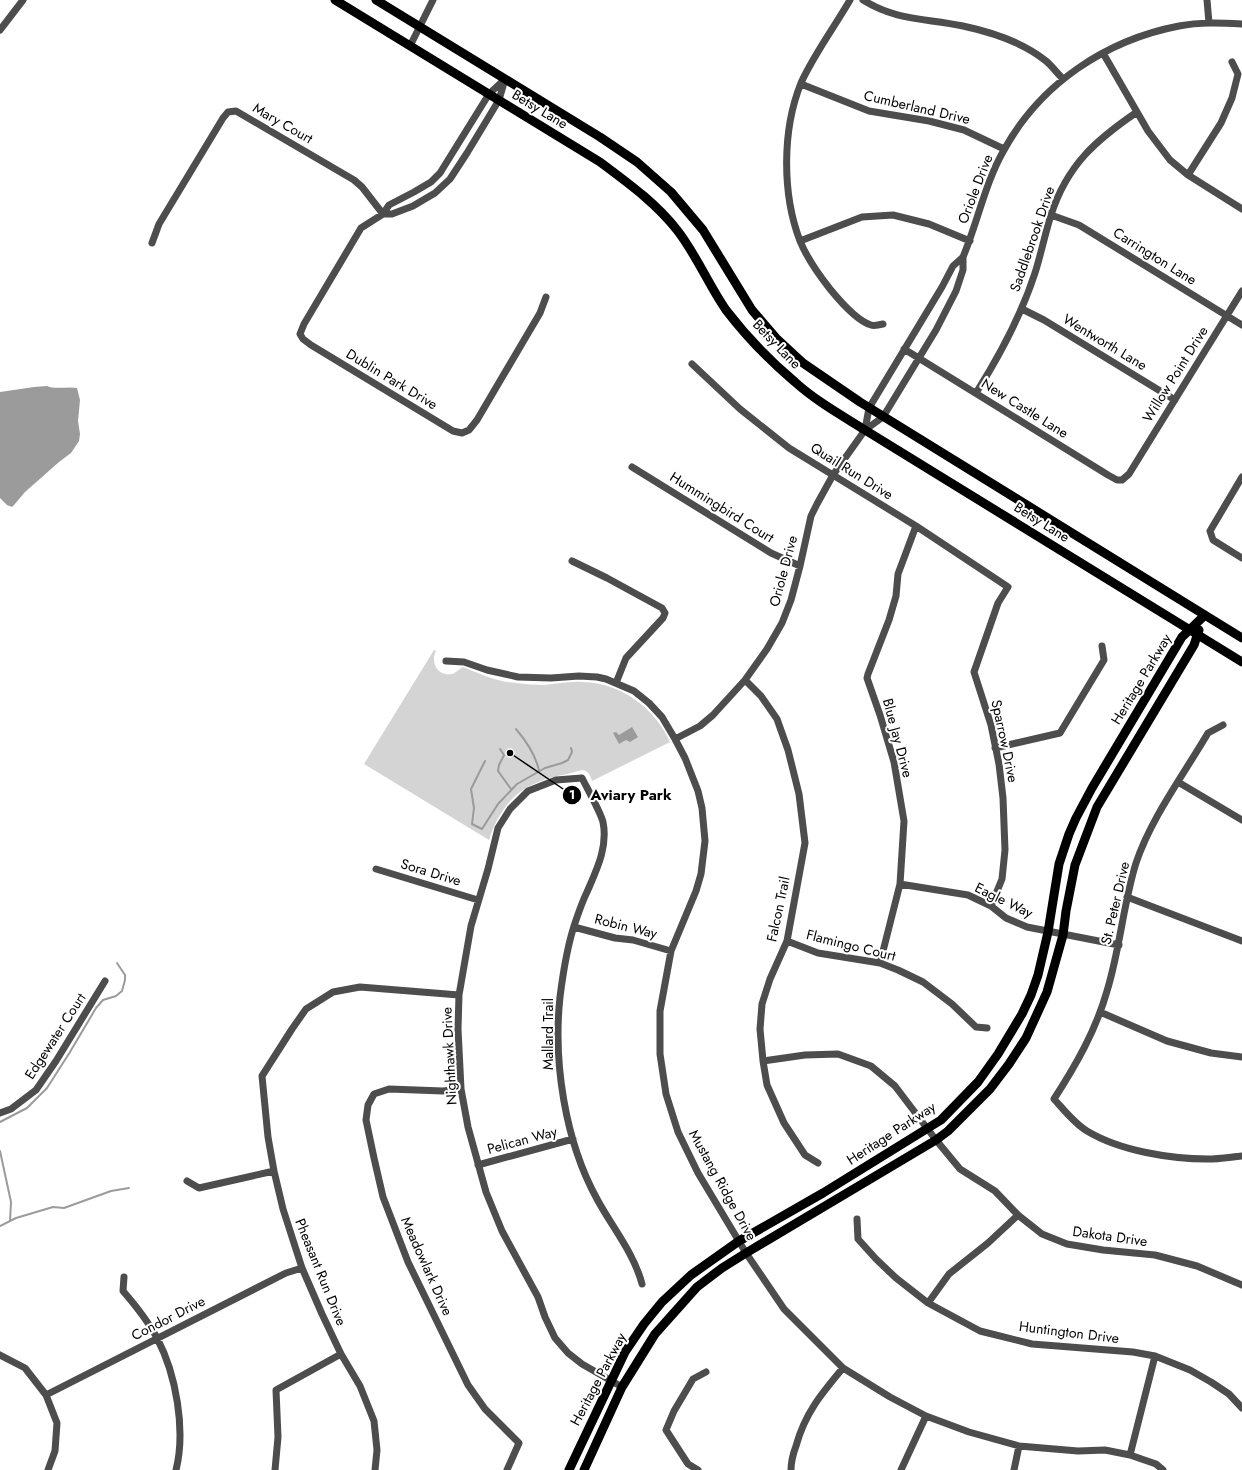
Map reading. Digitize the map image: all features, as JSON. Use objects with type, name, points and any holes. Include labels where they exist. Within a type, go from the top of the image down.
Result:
[{"type":"main road","name":"Betsy Lane","points":[[335,0],[600,162],[655,206],[677,230],[726,309],[747,335],[773,363],[795,383],[814,397],[865,430],[1242,662]]},
{"type":"main road","name":"Betsy Lane","points":[[376,0],[600,137],[637,162],[670,192],[703,230],[752,310],[776,338],[803,363],[883,417],[1242,638]]},
{"type":"main road","name":"Heritage Parkway","points":[[584,1470],[622,1387],[654,1334],[697,1287],[722,1268],[746,1253],[936,1140],[948,1131],[990,1089],[1009,1064],[1026,1038],[1046,992],[1064,935],[1066,911],[1075,865],[1097,807],[1194,645],[1194,632],[1205,615]]},
{"type":"main road","name":"Heritage Parkway","points":[[568,1470],[610,1380],[625,1352],[644,1324],[662,1302],[691,1275],[739,1241],[941,1120],[978,1082],[998,1054],[1022,1014],[1031,995],[1038,975],[1048,932],[1059,864],[1076,818],[1092,788],[1182,637],[1194,632]]},
{"type":"street","points":[[0,30],[24,0]]},
{"type":"street","points":[[410,46],[433,0]]},
{"type":"street","points":[[850,0],[806,73],[801,84],[792,112],[788,141],[788,188],[790,206],[800,241],[823,280],[841,301],[860,319],[872,326],[883,324]]},
{"type":"street","points":[[864,0],[894,15],[962,26],[1005,39],[1037,54],[1063,79]]},
{"type":"street","points":[[1207,0],[1209,23]]},
{"type":"street","name":"Oriole Drive","points":[[865,430],[869,408],[954,266],[963,257],[970,241],[991,176],[1004,149],[1034,107],[1063,79],[1079,67],[1103,52],[1144,35],[1179,26],[1209,23],[1242,24]]},
{"type":"street","points":[[1103,52],[1158,146],[1170,160],[1188,175],[1242,209]]},
{"type":"street","points":[[1188,175],[1220,123],[1229,104],[1238,74],[1232,62]]},
{"type":"street","name":"Dublin Park Drive","points":[[505,79],[489,94],[449,160],[434,178],[414,192],[389,205],[383,214],[361,228],[304,324],[300,334],[303,339],[311,345],[454,431],[462,434],[469,430],[477,420],[540,313],[546,297]]},
{"type":"street","name":"Dublin Park Drive","points":[[383,214],[392,214],[412,206],[435,193],[450,179],[499,100],[505,79]]},
{"type":"street","name":"Cumberland Drive","points":[[801,84],[869,111],[929,121],[964,130],[1004,149]]},
{"type":"street","name":"Mary Court","points":[[152,243],[159,224],[228,112],[236,111],[354,180],[362,187],[383,214]]},
{"type":"street","name":"Saddlebrook Drive","points":[[976,393],[999,356],[1022,309],[1035,272],[1051,215],[1068,177],[1088,151],[1101,138],[1137,112]]},
{"type":"street","points":[[467,131],[477,136]]},
{"type":"street","points":[[434,178],[441,187]]},
{"type":"street","points":[[800,241],[862,217],[893,215],[929,224],[970,241]]},
{"type":"street","name":"Carrington Lane","points":[[1051,215],[1071,221],[1087,229],[1242,325]]},
{"type":"street","name":"Oriole Drive","points":[[675,739],[700,726],[710,718],[745,680],[763,655],[782,623],[791,600],[811,516],[833,475],[865,430],[883,417],[936,330],[956,291],[963,270],[963,257]]},
{"type":"street","name":"Willow Point Drive","points":[[1131,470],[1242,291]]},
{"type":"street","name":"Wentworth Lane","points":[[1022,309],[1044,320],[1175,400]]},
{"type":"street","name":"New Castle Lane","points":[[904,349],[1114,478],[1122,480],[1131,470]]},
{"type":"street","name":"Quail Run Drive","points":[[692,364],[740,409],[789,448],[916,526],[1008,587]]},
{"type":"street","name":"Hummingbird Court","points":[[632,467],[771,553],[800,566]]},
{"type":"street","points":[[1242,477],[1210,531],[1212,538],[1219,544],[1242,558]]},
{"type":"street","name":"Blue Jay Drive","points":[[880,963],[900,884],[904,821],[894,762],[867,678],[889,620],[896,596],[898,574],[916,526]]},
{"type":"street","points":[[572,561],[662,608],[664,613],[663,618],[626,658],[616,683]]},
{"type":"street","name":"Sparrow Drive","points":[[991,906],[1002,879],[1005,850],[1003,798],[991,725],[974,672],[998,603],[1008,587]]},
{"type":"street","points":[[995,748],[1060,733],[1104,660],[1102,646]]},
{"type":"street","name":"Mustang Ridge Drive","points":[[446,661],[464,662],[487,670],[518,677],[551,678],[587,676],[597,677],[616,683],[634,691],[656,710],[675,739],[685,758],[698,791],[702,808],[705,841],[701,874],[696,891],[671,951],[660,1011],[660,1054],[666,1094],[678,1132],[698,1173],[746,1253],[784,1309],[843,1368],[890,1397],[926,1416],[969,1432],[1019,1446],[1078,1451],[1105,1450],[1130,1455],[1156,1464],[1163,1470]]},
{"type":"street","name":"Falcon Trail","points":[[745,680],[761,696],[777,719],[788,750],[799,794],[805,843],[787,941],[770,979],[762,1004],[760,1029],[763,1061],[767,1085],[784,1123],[805,1155],[818,1163]]},
{"type":"street","name":"St. Peter Drive","points":[[1223,725],[1208,733],[1153,824],[1137,862],[1127,897],[1119,945],[1100,1012],[1078,1061],[1054,1099],[1065,1112],[1086,1131],[1117,1146],[1178,1158],[1210,1159],[1242,1156]]},
{"type":"street","name":"Nighthawk Drive","points":[[582,778],[556,780],[528,791],[510,809],[498,828],[470,932],[460,995],[458,1029],[461,1089],[468,1127],[486,1192],[502,1232],[538,1297],[555,1338],[568,1353],[582,1364],[622,1387]]},
{"type":"street","name":"Mallard Trail","points":[[582,778],[603,822],[604,842],[599,864],[574,927],[564,968],[558,1029],[562,1086],[573,1139],[596,1197],[638,1269],[642,1284]]},
{"type":"street","points":[[1178,782],[1242,820]]},
{"type":"street","name":"Sora Drive","points":[[376,869],[478,900]]},
{"type":"street","name":"Eagle Way","points":[[900,884],[968,895],[991,906],[1006,918],[1027,927],[1119,945]]},
{"type":"street","points":[[1127,897],[1242,941]]},
{"type":"street","name":"Robin Way","points":[[574,927],[615,938],[633,940],[671,951]]},
{"type":"street","name":"Flamingo Court","points":[[787,941],[818,953],[880,963],[923,982],[952,1004],[976,1027],[987,1028]]},
{"type":"street","name":"Edgewater Court","points":[[0,1113],[11,1109],[36,1090],[56,1061],[105,981]]},
{"type":"street","name":"Pheasant Run Drive","points":[[375,1470],[377,1450],[374,1421],[360,1386],[341,1354],[302,1268],[292,1238],[274,1171],[268,1136],[262,1076],[306,1009],[333,992],[360,987],[460,995]]},
{"type":"street","points":[[1100,1012],[1167,1041],[1211,1053],[1242,1057]]},
{"type":"street","name":"Dakota Drive","points":[[763,1061],[805,1055],[838,1054],[871,1066],[895,1086],[927,1129],[960,1169],[995,1191],[1018,1215],[1042,1234],[1067,1244],[1104,1250],[1155,1255],[1197,1266],[1242,1285]]},
{"type":"street","name":"Meadowlark Drive","points":[[461,1089],[443,1091],[389,1089],[374,1094],[368,1105],[366,1120],[383,1197],[408,1262],[468,1386],[485,1409],[519,1443],[507,1470]]},
{"type":"street","name":"Pelican Way","points":[[478,1165],[573,1139]]},
{"type":"street","points":[[188,1181],[199,1188],[274,1171]]},
{"type":"street","points":[[928,1303],[949,1274],[988,1243],[1018,1215]]},
{"type":"street","name":"Huntington Drive","points":[[857,1219],[858,1239],[896,1278],[928,1303],[980,1331],[1032,1344],[1133,1352],[1156,1356],[1190,1370],[1200,1376],[1229,1394],[1242,1408]]},
{"type":"street","name":"Condor Drive","points":[[46,1395],[286,1273],[302,1268]]},
{"type":"street","points":[[124,1277],[123,1291],[143,1315],[157,1338],[166,1359],[174,1385],[180,1422],[176,1470]]},
{"type":"street","points":[[275,1470],[278,1437],[276,1390],[341,1354]]},
{"type":"street","points":[[0,1355],[24,1368],[46,1395],[57,1423],[55,1451],[48,1470]]},
{"type":"street","points":[[1130,1455],[1156,1356]]},
{"type":"street","points":[[791,1470],[791,1463],[800,1429],[817,1399],[843,1368]]},
{"type":"street","points":[[698,1470],[688,1464],[666,1430],[674,1411],[693,1379],[706,1372]]},
{"type":"street","points":[[901,1470],[926,1416]]},
{"type":"street","points":[[1014,1470],[1019,1446]]},
{"type":"shaded area","points":[[47,386],[54,388],[77,388],[80,400],[78,421],[80,434],[79,441],[71,453],[25,492],[12,507],[7,505],[0,498],[0,392]]},
{"type":"shaded area","points":[[434,650],[436,651],[434,660],[436,668],[447,674],[452,674],[463,667],[489,677],[509,682],[544,685],[583,682],[597,683],[611,687],[623,692],[646,708],[664,730],[670,742],[592,781],[588,772],[582,770],[546,779],[526,788],[514,797],[502,812],[493,828],[489,840],[364,764]]},
{"type":"shaded area","points":[[632,727],[638,737],[630,742],[626,740],[619,744],[613,733],[616,732],[619,735]]},
{"type":"waterway","points":[[516,729],[530,749],[536,760],[539,771]]},
{"type":"waterway","points":[[485,761],[471,789],[474,808],[472,824],[482,829],[498,804],[517,784],[545,768],[568,760],[572,752],[571,748]]},
{"type":"waterway","points":[[500,749],[504,755],[498,771],[511,789]]},
{"type":"waterway","points":[[0,1122],[27,1108],[47,1088],[96,1008],[103,1000],[116,996],[122,991],[125,975],[117,963]]},
{"type":"waterway","points":[[0,1151],[11,1202],[10,1221]]},
{"type":"waterway","points":[[0,1226],[16,1218],[53,1207],[64,1208],[111,1191],[129,1188]]},
{"type":"place","name":"Aviary Park","points":[[510,753]]}]
